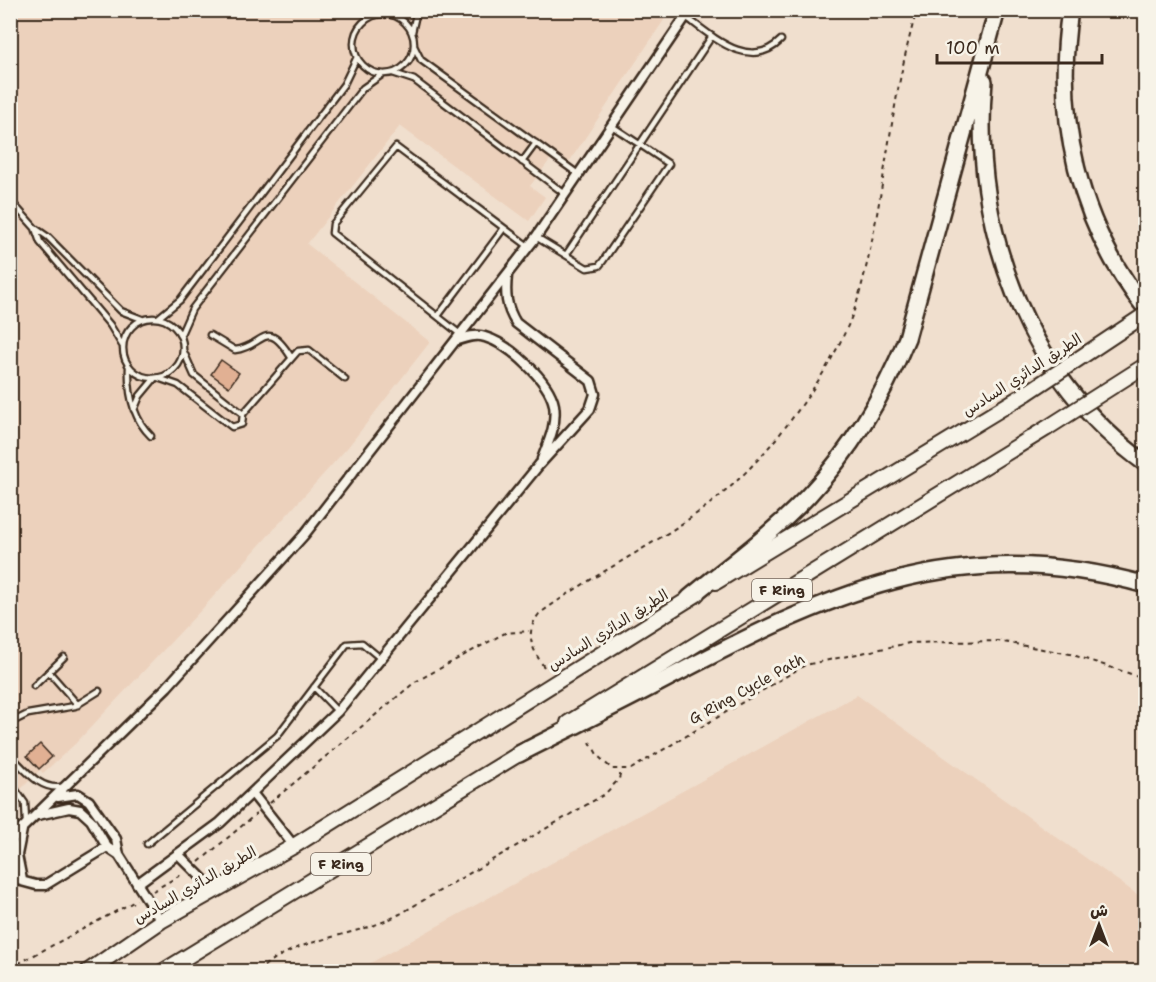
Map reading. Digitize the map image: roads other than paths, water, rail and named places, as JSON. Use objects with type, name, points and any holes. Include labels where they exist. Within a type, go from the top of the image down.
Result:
[{"type":"highway","points":[[689,598],[806,498],[855,439],[875,406],[907,338],[997,10]]},
{"type":"highway","points":[[1070,10],[1065,54],[1066,107],[1078,176],[1095,226],[1114,264],[1146,309]]},
{"type":"highway","points":[[987,48],[983,99],[983,168],[989,214],[1003,265],[1021,312],[1044,353],[1070,391],[1100,425],[1146,464]]},
{"type":"highway","name":"الطريق الدائري السادس","points":[[87,972],[161,921],[294,846],[689,598],[1027,393],[1146,314]]},
{"type":"highway","name":"F Ring","points":[[162,972],[519,754],[1146,365]]},
{"type":"highway","points":[[519,754],[783,620],[870,586],[944,570],[1025,566],[1070,570],[1146,585]]},
{"type":"street","points":[[10,840],[57,797],[167,687],[304,536],[460,338],[536,237],[688,14]]},
{"type":"street","points":[[137,884],[220,823],[338,711],[382,660],[539,465],[590,409],[595,394],[587,377],[516,323],[506,300],[507,275]]},
{"type":"street","points":[[460,338],[477,336],[487,338],[543,380],[554,405],[554,422],[539,465]]},
{"type":"street","points":[[57,797],[78,794],[89,801],[116,839],[119,855],[161,921]]},
{"type":"street","points":[[252,794],[294,846]]},
{"type":"street","points":[[38,815],[69,808],[80,810],[91,820],[106,848],[119,855]]},
{"type":"street","points":[[22,880],[17,855],[23,830]]},
{"type":"street","points":[[10,878],[45,885],[106,848]]},
{"type":"street","points":[[178,854],[216,892]]},
{"type":"lane","points":[[383,74],[365,67],[357,57],[354,42],[363,23],[375,15],[389,14],[397,10]]},
{"type":"lane","points":[[417,10],[412,32],[414,46],[421,60],[578,174]]},
{"type":"lane","points":[[389,14],[403,20],[412,32]]},
{"type":"lane","points":[[688,14],[712,36],[733,50],[747,53],[769,50],[781,40]]},
{"type":"lane","points":[[566,255],[712,36]]},
{"type":"lane","points":[[393,73],[410,59],[414,46]]},
{"type":"lane","points":[[158,318],[175,306],[202,272],[344,84],[357,57]]},
{"type":"lane","points":[[180,336],[192,309],[356,97],[370,81],[383,74],[393,73],[414,80],[565,194]]},
{"type":"lane","points":[[536,237],[587,268],[599,266],[669,164],[612,126]]},
{"type":"lane","points":[[522,162],[536,143]]},
{"type":"lane","points":[[460,338],[438,316],[332,233],[333,224],[396,147],[528,246]]},
{"type":"lane","points":[[10,200],[35,228],[48,237],[121,311],[132,317],[158,318],[171,324],[180,336],[183,350],[194,375],[243,414]]},
{"type":"lane","points":[[35,228],[40,242],[110,325],[122,346],[129,367],[129,389],[134,410],[140,424],[151,436]]},
{"type":"lane","points":[[438,316],[504,228]]},
{"type":"lane","points":[[122,346],[131,327],[144,319]]},
{"type":"lane","points":[[210,335],[235,350],[245,348],[262,337],[271,336],[282,343],[291,357]]},
{"type":"lane","points":[[134,410],[140,396],[156,378],[175,368],[183,350]]},
{"type":"lane","points":[[129,367],[140,376],[178,385],[232,427],[242,424],[243,414],[298,351],[309,350],[345,379]]},
{"type":"lane","points":[[147,844],[277,736],[349,642],[362,643],[382,660]]},
{"type":"lane","points":[[34,686],[64,657]]},
{"type":"lane","points":[[49,672],[78,705]]},
{"type":"lane","points":[[314,687],[338,711]]},
{"type":"lane","points":[[10,723],[28,714],[78,705],[99,691]]},
{"type":"lane","points":[[10,755],[39,783],[46,786],[63,787],[71,783]]},
{"type":"lane","points":[[10,782],[25,803],[27,817],[23,830]]}]
